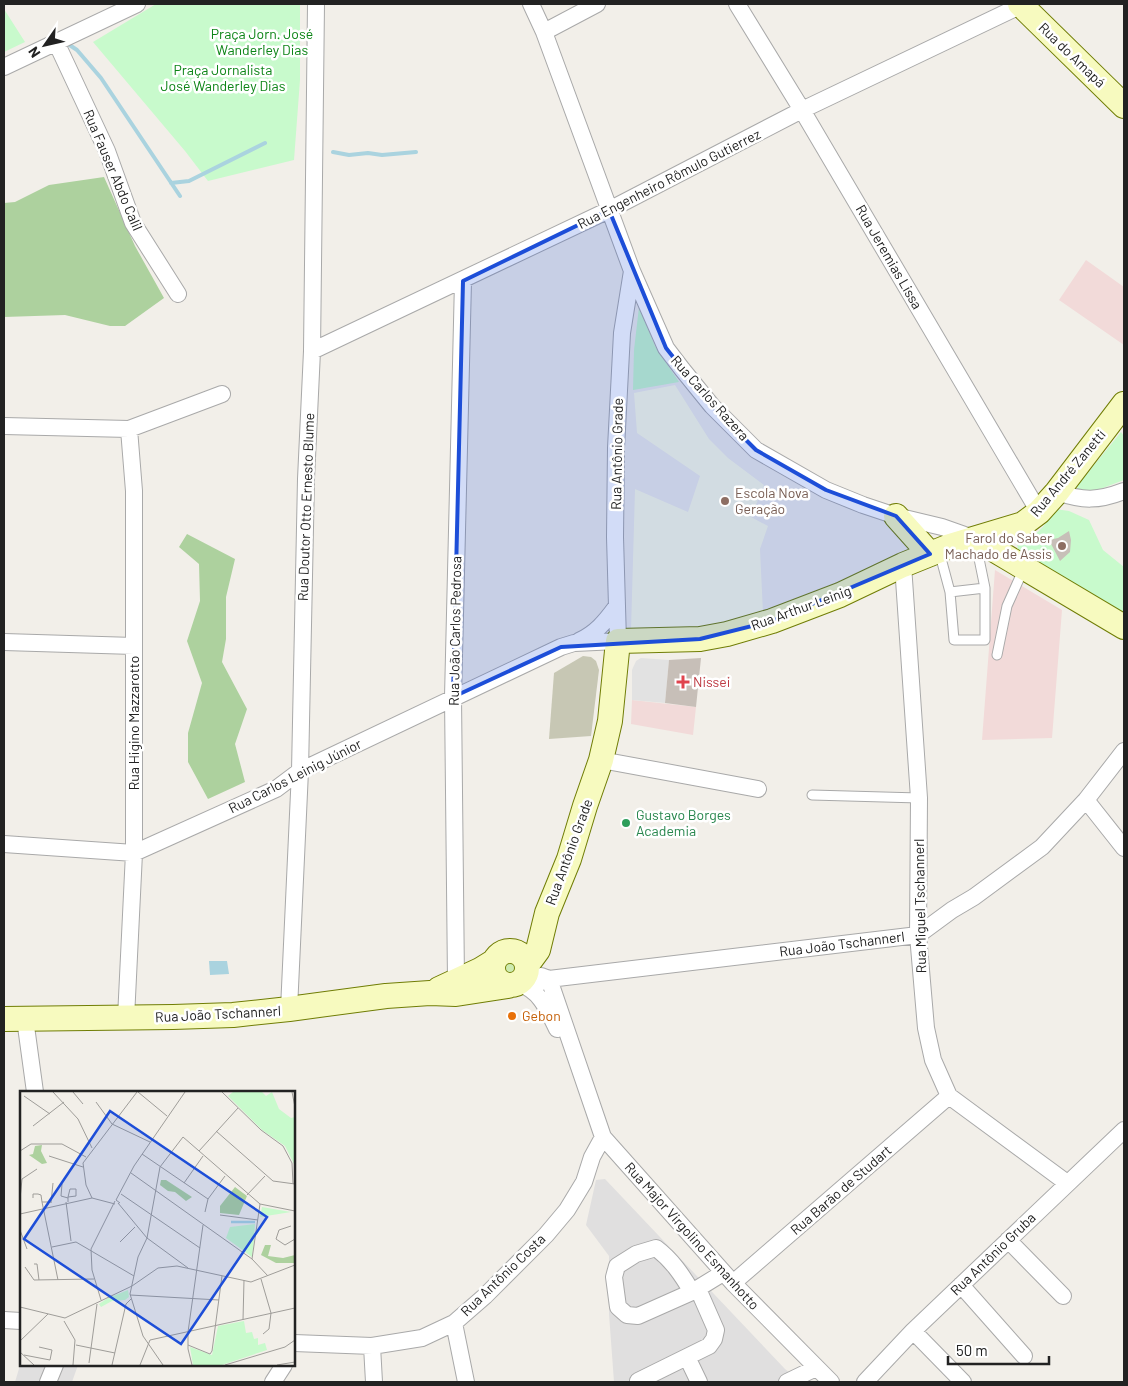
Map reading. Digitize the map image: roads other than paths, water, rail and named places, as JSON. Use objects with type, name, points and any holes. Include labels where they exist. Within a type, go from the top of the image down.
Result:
[{"type":"main road","name":"Rua do Amapá","points":[[1022,4],[1124,106]]},
{"type":"main road","name":"Rua André Zanetti","points":[[976,539],[1023,524],[1039,512],[1057,492],[1124,404]]},
{"type":"main road","points":[[896,516],[934,552]]},
{"type":"main road","name":"Rua Arthur Leinig","points":[[618,641],[700,639],[772,621],[840,595],[934,552],[976,539]]},
{"type":"main road","name":"Rua Carlos Razera","points":[[976,539],[1124,627]]},
{"type":"main road","name":"Rua Antônio Grade","points":[[520,974],[538,950],[547,913],[569,859],[601,760],[610,721],[618,641]]},
{"type":"main road","name":"Rua João Tschannerl","points":[[430,993],[493,962],[493,974],[502,984],[520,974]]},
{"type":"main road","name":"Rua João Tschannerl","points":[[14,1019],[210,1016],[289,1010],[386,996],[430,993],[456,994],[520,974]]},
{"type":"street","points":[[4,67],[137,4]]},
{"type":"street","name":"Rua Doutor Otto Ernesto Blume","points":[[289,1010],[300,771],[306,479],[312,351],[316,4]]},
{"type":"street","name":"Rua Antônio Grade","points":[[531,4],[544,32],[632,271],[622,333],[618,392],[615,537],[618,641]]},
{"type":"street","points":[[544,32],[597,4]]},
{"type":"street","name":"Rua Jeremias Lissa","points":[[737,4],[802,110],[1039,512]]},
{"type":"street","name":"Rua Engenheiro Rômulo Gutierrez","points":[[312,351],[463,281],[609,210],[802,110],[1022,4]]},
{"type":"street","name":"Rua Fauser Abdo Calil","points":[[56,42],[106,151],[133,223],[178,294]]},
{"type":"street","name":"Rua Carlos Razera","points":[[632,271],[666,348],[712,406],[756,450],[826,490],[863,505],[896,516],[942,527],[976,539]]},
{"type":"street","name":"Rua João Carlos Pedrosa","points":[[456,981],[453,697],[463,281]]},
{"type":"street","points":[[4,426],[129,429],[222,394]]},
{"type":"street","name":"Rua Higino Mazzarotto","points":[[126,1018],[134,853],[134,491],[129,429]]},
{"type":"street","points":[[1057,492],[1078,499],[1106,498],[1124,491]]},
{"type":"street","name":"Rua Miguel Tschannerl","points":[[903,565],[919,798],[918,935],[926,1028],[933,1060],[949,1096],[1067,1183]]},
{"type":"street","name":"Rua Carlos Leinig Júnior","points":[[4,844],[134,853],[276,789],[300,771],[453,697],[560,647],[592,635],[616,607]]},
{"type":"street","name":"Rua Carlos Leinig Júnior","points":[[574,643],[618,641]]},
{"type":"street","points":[[4,642],[134,646]]},
{"type":"street","name":"Rua João Tschannerl","points":[[520,974],[549,979],[918,935],[1042,847],[1086,800],[1124,751]]},
{"type":"street","points":[[601,760],[758,789]]},
{"type":"street","points":[[1086,800],[1124,848]]},
{"type":"street","name":"Rua Major Virgolino Esmanhotto","points":[[520,974],[539,996],[581,1073]]},
{"type":"street","name":"Rua Major Virgolino Esmanhotto","points":[[549,979],[603,1137],[728,1278],[831,1382]]},
{"type":"street","points":[[14,1019],[35,1091]]},
{"type":"street","name":"Rua Barão de Studart","points":[[695,1291],[728,1278],[949,1096]]},
{"type":"street","name":"Rua Antônio Gruba","points":[[865,1382],[913,1331],[1124,1130]]},
{"type":"street","name":"Rua Antônio Costa","points":[[295,1345],[372,1346],[422,1338],[454,1323],[485,1296],[546,1235],[567,1210],[584,1182],[592,1157],[603,1137]]},
{"type":"street","points":[[1008,1240],[1063,1296]]},
{"type":"street","points":[[638,1380],[709,1346],[714,1339],[716,1330],[695,1291],[668,1257],[656,1248],[636,1254],[617,1266],[614,1277],[618,1307],[627,1315],[638,1316],[695,1291]]},
{"type":"street","points":[[961,1285],[1024,1356]]},
{"type":"street","points":[[4,1320],[20,1321]]},
{"type":"street","points":[[454,1323],[466,1382]]},
{"type":"street","points":[[913,1331],[963,1382]]},
{"type":"street","points":[[372,1346],[374,1382]]},
{"type":"street","points":[[687,1357],[699,1382]]},
{"type":"street","points":[[48,1382],[55,1366]]},
{"type":"street","points":[[273,1382],[283,1366]]},
{"type":"street","points":[[793,1381],[816,1368]]},
{"type":"lane","points":[[934,552],[950,592],[954,640],[985,640],[985,588],[976,539]]},
{"type":"lane","points":[[996,655],[1006,606],[1024,568]]},
{"type":"lane","points":[[950,592],[985,588]]},
{"type":"lane","points":[[812,795],[919,798]]},
{"type":"water","points":[[209,961],[227,961],[229,974],[210,975]]},
{"type":"waterway","points":[[65,42],[77,50],[101,78],[180,196]]},
{"type":"waterway","points":[[171,183],[189,181],[265,143]]},
{"type":"waterway","points":[[333,152],[349,155],[416,152]]},
{"type":"place","name":"Escola Nova Geração","points":[[725,501]]},
{"type":"place","name":"Farol do Saber Machado de Assis","points":[[1062,546]]},
{"type":"place","name":"Nissei","points":[[683,682]]},
{"type":"place","name":"Gustavo Borges Academia","points":[[626,823]]},
{"type":"place","name":"Gebon","points":[[512,1016]]},
{"type":"park label","name":"Praça Jorn. José Wanderley Dias","points":[[262,42]]},
{"type":"park label","name":"Praça Jornalista José Wanderley Dias","points":[[223,78]]}]
